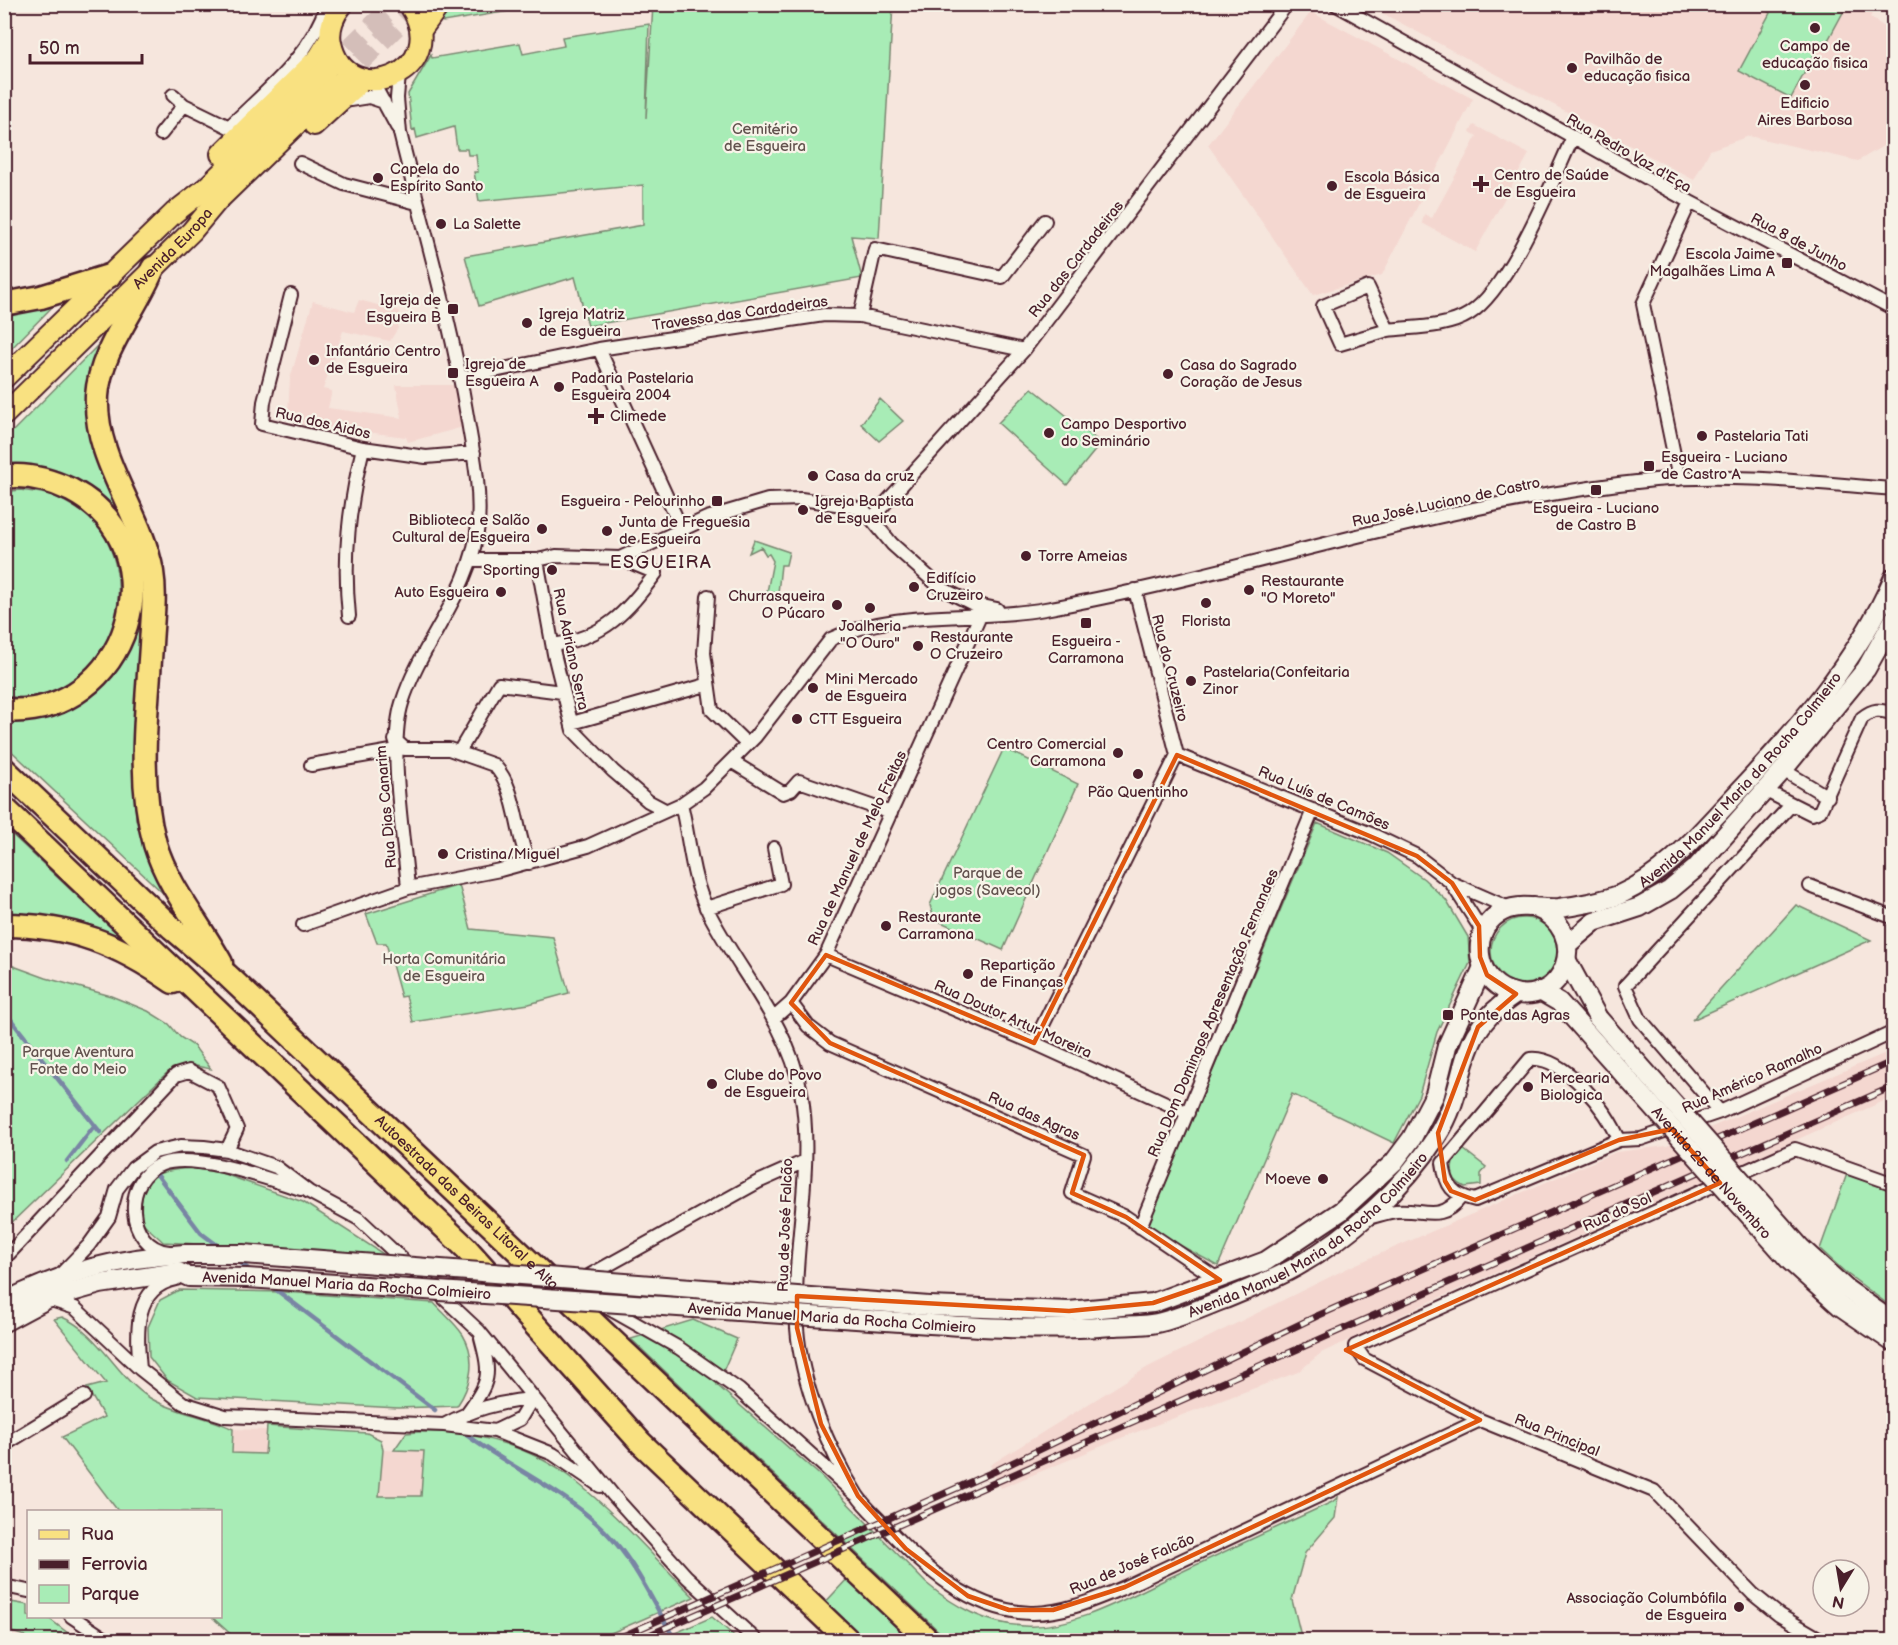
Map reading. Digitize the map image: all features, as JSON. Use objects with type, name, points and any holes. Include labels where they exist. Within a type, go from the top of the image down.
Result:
[{"type":"highway","points":[[153,268],[104,367],[97,397],[98,416],[106,454],[142,536],[153,584],[145,763],[151,826],[165,867],[227,975]]},
{"type":"highway","points":[[4,304],[41,297],[109,276]]},
{"type":"highway","points":[[4,477],[20,475],[47,480],[88,501],[102,512],[121,541],[132,585],[132,602],[125,632],[112,658],[97,678],[59,702],[25,711],[4,710]]},
{"type":"highway","name":"Autoestrada das Beiras Litoral e Alta","points":[[4,769],[172,928],[227,975],[928,1641]]},
{"type":"highway","points":[[4,808],[466,1248],[641,1443],[848,1641]]},
{"type":"highway","points":[[4,925],[71,931],[98,939],[138,959],[222,1016]]},
{"type":"main road","points":[[343,4],[332,23],[330,39],[333,52],[341,65],[351,74],[368,80]]},
{"type":"main road","points":[[335,85],[399,74],[417,55],[421,30],[417,16],[409,4]]},
{"type":"main road","points":[[421,30],[440,4]]},
{"type":"main road","points":[[174,213],[195,180],[319,57],[330,39]]},
{"type":"main road","name":"Avenida Europa","points":[[4,378],[174,213],[335,85]]},
{"type":"main road","name":"Avenida Europa","points":[[4,415],[192,231],[225,209],[335,85]]},
{"type":"main road","name":"Avenida Manuel Maria da Rocha Colmieiro","points":[[1534,907],[1559,908],[1620,895],[1673,861],[1807,713],[1848,659],[1885,597],[1893,577]]},
{"type":"main road","name":"Avenida Manuel Maria da Rocha Colmieiro","points":[[1568,952],[1594,922],[1640,907],[1670,890],[1695,868],[1783,770],[1866,669],[1893,619]]},
{"type":"main road","points":[[1534,907],[1555,918],[1568,952],[1558,979],[1540,991],[1516,994],[1499,987],[1483,967],[1479,946],[1481,936],[1496,915],[1509,908],[1534,907]]},
{"type":"main road","name":"Avenida 25 de Novembro","points":[[1568,952],[1592,1024],[1790,1261],[1840,1306],[1893,1343]]},
{"type":"main road","name":"Avenida Manuel Maria da Rocha Colmieiro","points":[[4,1302],[58,1277],[140,1257],[185,1254],[265,1255],[579,1281],[929,1306],[1069,1311],[1153,1303],[1266,1261],[1341,1211],[1394,1162],[1424,1117],[1435,1094],[1448,1046],[1483,967]]},
{"type":"main road","name":"Avenida 25 de Novembro","points":[[1540,991],[1592,1024],[1801,1248],[1845,1288],[1893,1323]]},
{"type":"main road","name":"Avenida Manuel Maria da Rocha Colmieiro","points":[[4,1322],[47,1299],[100,1284],[178,1272],[189,1276],[930,1324],[1067,1330],[1156,1323],[1231,1296],[1296,1267],[1361,1220],[1417,1165],[1438,1133],[1450,1109],[1473,1036],[1488,1014],[1516,994]]},
{"type":"street","points":[[173,95],[184,105],[230,127],[308,48],[327,4]]},
{"type":"street","name":"Rua das Cardadeiras","points":[[872,518],[1024,350],[1287,4]]},
{"type":"street","name":"Rua Pedro Vaz d'Eça","points":[[1335,4],[1690,202],[1643,304],[1679,479]]},
{"type":"street","points":[[399,74],[397,98],[400,133]]},
{"type":"street","points":[[368,80],[384,102],[400,133]]},
{"type":"street","points":[[335,85],[384,102]]},
{"type":"street","points":[[161,134],[184,105]]},
{"type":"street","name":"Rua Dias Canarim","points":[[400,133],[461,378],[479,495],[478,526],[472,560],[410,681],[401,705],[396,745],[408,888]]},
{"type":"street","points":[[1388,330],[1368,287],[1323,306],[1340,344],[1388,330],[1439,325],[1467,315],[1484,302],[1501,283],[1573,137]]},
{"type":"street","points":[[300,163],[344,184],[417,203]]},
{"type":"street","name":"Rua 8 de Junho","points":[[1690,202],[1893,309]]},
{"type":"street","points":[[860,316],[875,249],[1002,277],[1045,221]]},
{"type":"street","name":"Rua dos Aidos","points":[[291,295],[264,402],[262,424],[363,448],[426,457],[474,453]]},
{"type":"street","name":"Travessa das Cardadeiras","points":[[461,378],[599,349],[824,315],[860,316],[1024,350]]},
{"type":"street","points":[[599,349],[681,528]]},
{"type":"street","points":[[349,616],[345,562],[348,529],[363,448]]},
{"type":"street","name":"Rua José Luciano de Castro","points":[[303,925],[408,888],[529,863],[588,846],[681,804],[704,788],[755,738],[831,639],[847,631],[945,616],[1041,610],[1489,506],[1584,489],[1679,479],[1734,478],[1893,489]]},
{"type":"street","points":[[620,558],[681,528],[768,500],[801,499],[864,510],[892,544],[941,588],[973,604],[1012,612]]},
{"type":"street","points":[[472,560],[537,560],[556,556],[620,558],[656,573],[628,610],[604,627],[578,641],[553,645]]},
{"type":"street","name":"Rua Adriano Serra","points":[[537,560],[553,645],[573,730],[613,771],[648,801],[665,810]]},
{"type":"street","name":"Rua do Cruzeiro","points":[[1135,590],[1177,755]]},
{"type":"street","points":[[945,616],[952,606],[954,594]]},
{"type":"street","points":[[708,596],[704,624],[706,685],[712,710],[747,744]]},
{"type":"street","name":"Rua de Manuel de Melo Freitas","points":[[774,1018],[791,1003],[826,955],[981,614]]},
{"type":"street","points":[[459,752],[499,684],[562,692],[565,697]]},
{"type":"street","points":[[572,723],[706,685]]},
{"type":"street","points":[[1764,790],[1812,814],[1821,811],[1862,718],[1871,711],[1883,710],[1893,714]]},
{"type":"street","points":[[311,765],[396,745],[405,749],[441,749],[459,752],[494,765],[500,771],[508,790],[519,836],[529,863]]},
{"type":"street","points":[[1034,1043],[1177,755]]},
{"type":"street","name":"Rua Luís de Camões","points":[[1177,755],[1313,810],[1417,856],[1452,883],[1509,908]]},
{"type":"street","points":[[731,760],[783,793],[791,790],[799,781],[891,813]]},
{"type":"street","points":[[1783,770],[1828,796]]},
{"type":"street","name":"Rua de José Falcão","points":[[681,804],[690,852],[706,908],[756,994],[774,1018],[794,1062],[801,1092],[803,1162],[797,1328],[803,1362],[821,1424],[858,1496],[906,1549],[950,1585],[988,1605],[1032,1613],[1076,1606],[1125,1587],[1480,1420]]},
{"type":"street","points":[[1720,1112],[1640,1019],[1624,986],[1791,805]]},
{"type":"street","name":"Rua Dom Domingos Apresentação Fernandes","points":[[1140,1227],[1313,810]]},
{"type":"street","points":[[706,908],[781,884],[774,848]]},
{"type":"street","name":"Rua Luís de Camões","points":[[1452,883],[1479,926],[1481,936]]},
{"type":"street","points":[[1810,886],[1893,918]]},
{"type":"street","name":"Rua Doutor Artur Moreira","points":[[826,955],[1034,1043],[1188,1113]]},
{"type":"street","name":"Rua das Agras","points":[[791,1003],[808,1026],[830,1044],[1084,1155],[1072,1192],[1126,1217],[1219,1280]]},
{"type":"street","name":"Rua Américo Ramalho","points":[[1361,1220],[1396,1210],[1438,1214],[1454,1206],[1461,1197],[1475,1200],[1619,1140],[1641,1139],[1720,1112],[1893,1032]]},
{"type":"street","points":[[1443,1163],[1530,1059],[1541,1058],[1560,1066],[1604,1110],[1619,1140]]},
{"type":"street","points":[[4,1259],[176,1075],[189,1071],[218,1086],[237,1129],[227,1150]]},
{"type":"street","points":[[1438,1133],[1445,1181],[1451,1191],[1461,1197]]},
{"type":"street","points":[[58,1277],[89,1245],[109,1217],[117,1189],[133,1168],[155,1152],[181,1146],[227,1150],[276,1167],[309,1192],[359,1219],[478,1332],[613,1495],[687,1577],[756,1641]]},
{"type":"street","name":"Rua do Sol","points":[[1355,1346],[1795,1149],[1893,1184]]},
{"type":"street","points":[[185,1254],[159,1251],[144,1237],[135,1219],[133,1201],[136,1185],[147,1173],[163,1163],[183,1162],[230,1167],[309,1192]]},
{"type":"street","points":[[579,1281],[758,1182],[803,1162]]},
{"type":"street","points":[[140,1369],[137,1332],[140,1312],[152,1291],[165,1281],[189,1276]]},
{"type":"street","points":[[47,1299],[75,1308],[140,1369],[183,1403],[225,1416],[444,1425],[495,1431],[553,1454],[613,1495]]},
{"type":"street","points":[[600,1303],[679,1347],[739,1390],[858,1496]]},
{"type":"street","points":[[467,1413],[484,1389],[489,1366],[478,1332]]},
{"type":"street","name":"Rua Principal","points":[[1355,1346],[1364,1359],[1480,1420],[1654,1491],[1731,1574],[1779,1615],[1822,1641]]},
{"type":"street","points":[[4,1445],[84,1396]]},
{"type":"street","points":[[444,1425],[467,1413],[499,1402],[532,1399]]},
{"type":"street","points":[[495,1431],[520,1419],[532,1399]]},
{"type":"street","points":[[4,1586],[27,1591]]},
{"type":"street","points":[[72,1618],[107,1641]]},
{"type":"highlighted area","points":[[1177,755],[1417,856],[1452,883],[1479,926],[1480,957],[1487,975],[1516,994],[1478,1027],[1438,1133],[1445,1181],[1451,1191],[1475,1200],[1619,1140],[1672,1129],[1720,1183],[1346,1350],[1480,1420],[1125,1587],[1053,1610],[1009,1610],[968,1596],[906,1549],[858,1496],[821,1424],[797,1328],[797,1296],[1069,1311],[1153,1303],[1220,1280],[1126,1217],[1072,1193],[1084,1155],[830,1043],[791,1003],[826,955],[1034,1043]]},
{"type":"shaded area","points":[[1367,5],[1877,5],[1870,17],[1893,33],[1893,140],[1858,161],[1749,136],[1710,150],[1694,180]]},
{"type":"shaded area","name":"Escola Básica de Esgueira","points":[[1311,12],[1473,99],[1382,275],[1313,295],[1208,145]]},
{"type":"shaded area","name":"Centro de Saúde de Esgueira","points":[[1474,125],[1529,154],[1475,252],[1422,223],[1424,214],[1432,218],[1477,136],[1470,132]]},
{"type":"shaded area","name":"Infantário Centro de Esgueira","points":[[359,300],[400,311],[398,328],[390,341],[343,331],[323,389],[332,391],[328,408],[402,418],[396,385],[460,385],[467,426],[408,442],[406,437],[302,424],[288,413],[290,379],[313,301],[354,312]]},
{"type":"shaded area","points":[[1893,1050],[1893,1097],[1423,1305],[1321,1353],[1298,1372],[1126,1436],[1001,1488],[990,1465],[1148,1367],[1354,1265],[1616,1152],[1667,1146]]},
{"type":"shaded area","points":[[233,1429],[266,1430],[265,1454],[232,1453]]},
{"type":"shaded area","points":[[383,1450],[424,1451],[421,1497],[379,1496]]},
{"type":"green space","points":[[451,5],[545,5],[443,22],[439,16]]},
{"type":"green space","name":"Cemitério de Esgueira","points":[[653,5],[893,5],[879,238],[851,236],[862,278],[588,326],[575,277],[479,306],[465,256],[643,225],[643,185],[479,201],[474,172],[478,172],[476,155],[468,155],[467,149],[457,149],[454,127],[417,138],[415,129],[412,130],[408,94],[431,55],[432,58],[520,43],[523,54],[564,46],[562,37],[649,24],[646,118]]},
{"type":"green space","points":[[1770,5],[1847,5],[1826,44],[1821,42],[1791,98],[1739,71],[1770,13],[1767,11]]},
{"type":"green space","points":[[55,304],[5,355],[5,317]]},
{"type":"green space","points":[[104,339],[92,368],[121,508],[144,582],[134,753],[136,819],[165,895],[5,745],[4,718],[56,715],[93,694],[118,664],[124,528],[5,468],[5,439]]},
{"type":"green space","name":"Campo Desportivo do Seminário","points":[[1032,388],[1101,443],[1067,485],[998,423]]},
{"type":"green space","points":[[880,399],[903,421],[879,441],[861,424]]},
{"type":"green space","points":[[20,490],[56,497],[80,511],[96,524],[113,557],[118,588],[115,617],[105,645],[88,669],[65,686],[37,696],[5,696],[4,492]]},
{"type":"green space","points":[[754,540],[789,552],[786,565],[781,565],[778,593],[767,592],[773,561],[769,554],[766,555],[761,547],[749,553]]},
{"type":"green space","name":"Parque de jogos (Savecol)","points":[[1004,748],[1078,784],[1003,950],[934,919],[930,905]]},
{"type":"green space","points":[[1317,823],[1387,853],[1424,879],[1446,900],[1468,937],[1470,963],[1437,1032],[1419,1095],[1394,1143],[1292,1094],[1218,1266],[1147,1227]]},
{"type":"green space","points":[[4,827],[125,941],[5,916]]},
{"type":"green space","name":"Horta Comunitária de Esgueira","points":[[459,885],[471,929],[553,937],[569,993],[529,1004],[413,1022],[406,996],[401,997],[386,943],[377,943],[366,914]]},
{"type":"green space","points":[[1796,905],[1871,940],[1692,1020]]},
{"type":"green space","points":[[1517,918],[1531,918],[1543,923],[1552,932],[1557,951],[1555,964],[1548,975],[1531,984],[1517,984],[1505,979],[1496,970],[1491,958],[1491,944],[1496,932],[1505,923]]},
{"type":"green space","name":"Parque Aventura Fonte do Meio","points":[[5,963],[46,978],[111,996],[148,1011],[169,1024],[180,1037],[194,1046],[211,1069],[191,1065],[168,1072],[5,1229]]},
{"type":"green space","points":[[1463,1149],[1486,1167],[1481,1174],[1481,1185],[1465,1187],[1455,1179],[1453,1164]]},
{"type":"green space","points":[[191,1168],[221,1173],[303,1202],[385,1255],[163,1242],[143,1222],[141,1207],[144,1189],[153,1177],[159,1174]]},
{"type":"green space","points":[[1848,1171],[1893,1188],[1893,1308],[1846,1273],[1820,1249]]},
{"type":"green space","points":[[179,1290],[285,1292],[434,1303],[463,1335],[470,1353],[469,1381],[457,1406],[398,1408],[197,1397],[167,1380],[149,1357],[148,1327],[160,1300]]},
{"type":"green space","points":[[62,1317],[87,1333],[127,1379],[150,1398],[233,1429],[232,1453],[265,1454],[267,1426],[367,1433],[381,1440],[383,1450],[379,1496],[421,1496],[424,1451],[394,1450],[406,1433],[428,1432],[473,1436],[517,1448],[557,1468],[591,1494],[694,1597],[595,1640],[237,1640],[213,1618],[222,1618],[222,1510],[117,1510],[62,1437],[104,1417],[87,1388],[106,1383],[54,1319]]},
{"type":"green space","points":[[693,1320],[737,1339],[717,1385],[823,1478],[926,1583],[960,1607],[997,1622],[1010,1625],[1043,1626],[1062,1623],[1102,1610],[1332,1502],[1338,1497],[1335,1518],[1305,1553],[1292,1600],[1302,1640],[948,1640],[631,1339]]},
{"type":"green space","points":[[848,1578],[913,1640],[861,1640],[822,1606]]},
{"type":"green space","points":[[5,1601],[27,1605],[27,1618],[48,1618],[77,1640],[31,1640],[5,1630]]},
{"type":"green space","points":[[712,1617],[739,1640],[659,1640]]},
{"type":"waterway","points":[[4,1011],[100,1132]]},
{"type":"waterway","points":[[67,1161],[94,1126]]},
{"type":"waterway","points":[[158,1176],[201,1233],[221,1248]]},
{"type":"waterway","points":[[237,1260],[252,1272]]},
{"type":"waterway","points":[[271,1286],[435,1410]]},
{"type":"waterway","points":[[465,1434],[563,1497],[599,1525],[632,1565],[675,1640]]},
{"type":"tunnel","points":[[328,69],[395,4]]},
{"type":"tunnel","points":[[339,83],[419,4]]},
{"type":"railway","points":[[614,1640],[993,1472],[1317,1316],[1894,1061]]},
{"type":"railway","points":[[638,1640],[1894,1086]]},
{"type":"place","name":"Campo de educação fisica","points":[[1815,28]]},
{"type":"place","name":"Pavilhão de educação fisica","points":[[1572,68]]},
{"type":"place","name":"Edificio Aires Barbosa","points":[[1805,85]]},
{"type":"place","name":"Capela do Espírito Santo","points":[[378,178]]},
{"type":"place","name":"Centro de Saúde de Esgueira","points":[[1481,184]]},
{"type":"place","name":"Escola Básica de Esgueira","points":[[1332,186]]},
{"type":"place","name":"La Salette","points":[[441,224]]},
{"type":"place","name":"Escola Jaime Magalhães Lima A","points":[[1787,263]]},
{"type":"place","name":"Igreja de Esgueira B","points":[[453,309]]},
{"type":"place","name":"Igreja Matriz de Esgueira","points":[[527,323]]},
{"type":"place","name":"Infantário Centro de Esgueira","points":[[314,360]]},
{"type":"place","name":"Igreja de Esgueira A","points":[[453,373]]},
{"type":"place","name":"Casa do Sagrado Coração de Jesus","points":[[1168,374]]},
{"type":"place","name":"Padaria Pastelaria Esgueira 2004","points":[[559,387]]},
{"type":"place","name":"Climede","points":[[596,416]]},
{"type":"place","name":"Campo Desportivo do Seminário","points":[[1049,433]]},
{"type":"place","name":"Pastelaria Tati","points":[[1702,436]]},
{"type":"place","name":"Esgueira - Luciano de Castro A","points":[[1649,466]]},
{"type":"place","name":"Casa da cruz","points":[[813,476]]},
{"type":"place","name":"Esgueira - Luciano de Castro B","points":[[1596,490]]},
{"type":"place","name":"Esgueira - Pelourinho","points":[[717,501]]},
{"type":"place","name":"Igreja Baptista de Esgueira","points":[[803,510]]},
{"type":"place","name":"Biblioteca e Salão Cultural de Esgueira","points":[[542,529]]},
{"type":"place","name":"Junta de Freguesia de Esgueira","points":[[607,531]]},
{"type":"place","name":"Torre Ameias","points":[[1026,556]]},
{"type":"place","name":"Sporting","points":[[552,570]]},
{"type":"place","name":"Edifício Cruzeiro","points":[[914,587]]},
{"type":"place","name":"Restaurante \"O Moreto\"","points":[[1249,590]]},
{"type":"place","name":"Auto Esgueira","points":[[501,592]]},
{"type":"place","name":"Florista","points":[[1206,603]]},
{"type":"place","name":"Churrasqueira O Púcaro","points":[[837,605]]},
{"type":"place","name":"Joalheria \"O Ouro\"","points":[[870,608]]},
{"type":"place","name":"Esgueira - Carramona","points":[[1086,623]]},
{"type":"place","name":"Restaurante O Cruzeiro","points":[[918,646]]},
{"type":"place","name":"Pastelaria(Confeitaria Zinor","points":[[1191,681]]},
{"type":"place","name":"Mini Mercado de Esgueira","points":[[813,688]]},
{"type":"place","name":"CTT Esgueira","points":[[797,719]]},
{"type":"place","name":"Centro Comercial Carramona","points":[[1118,753]]},
{"type":"place","name":"Pão Quentinho","points":[[1138,774]]},
{"type":"place","name":"Cristina/Miguel","points":[[443,854]]},
{"type":"place","name":"Restaurante Carramona","points":[[886,926]]},
{"type":"place","name":"Repartição de Finanças","points":[[968,974]]},
{"type":"place","name":"Ponte das Agras","points":[[1448,1015]]},
{"type":"place","name":"Clube do Povo de Esgueira","points":[[712,1084]]},
{"type":"place","name":"Mercearia Biologica","points":[[1528,1087]]},
{"type":"place","name":"Moeve","points":[[1323,1179]]},
{"type":"place","name":"Associação Columbófila de Esgueira","points":[[1739,1607]]},
{"type":"district","name":"ESGUEIRA","points":[[661,562]]}]
